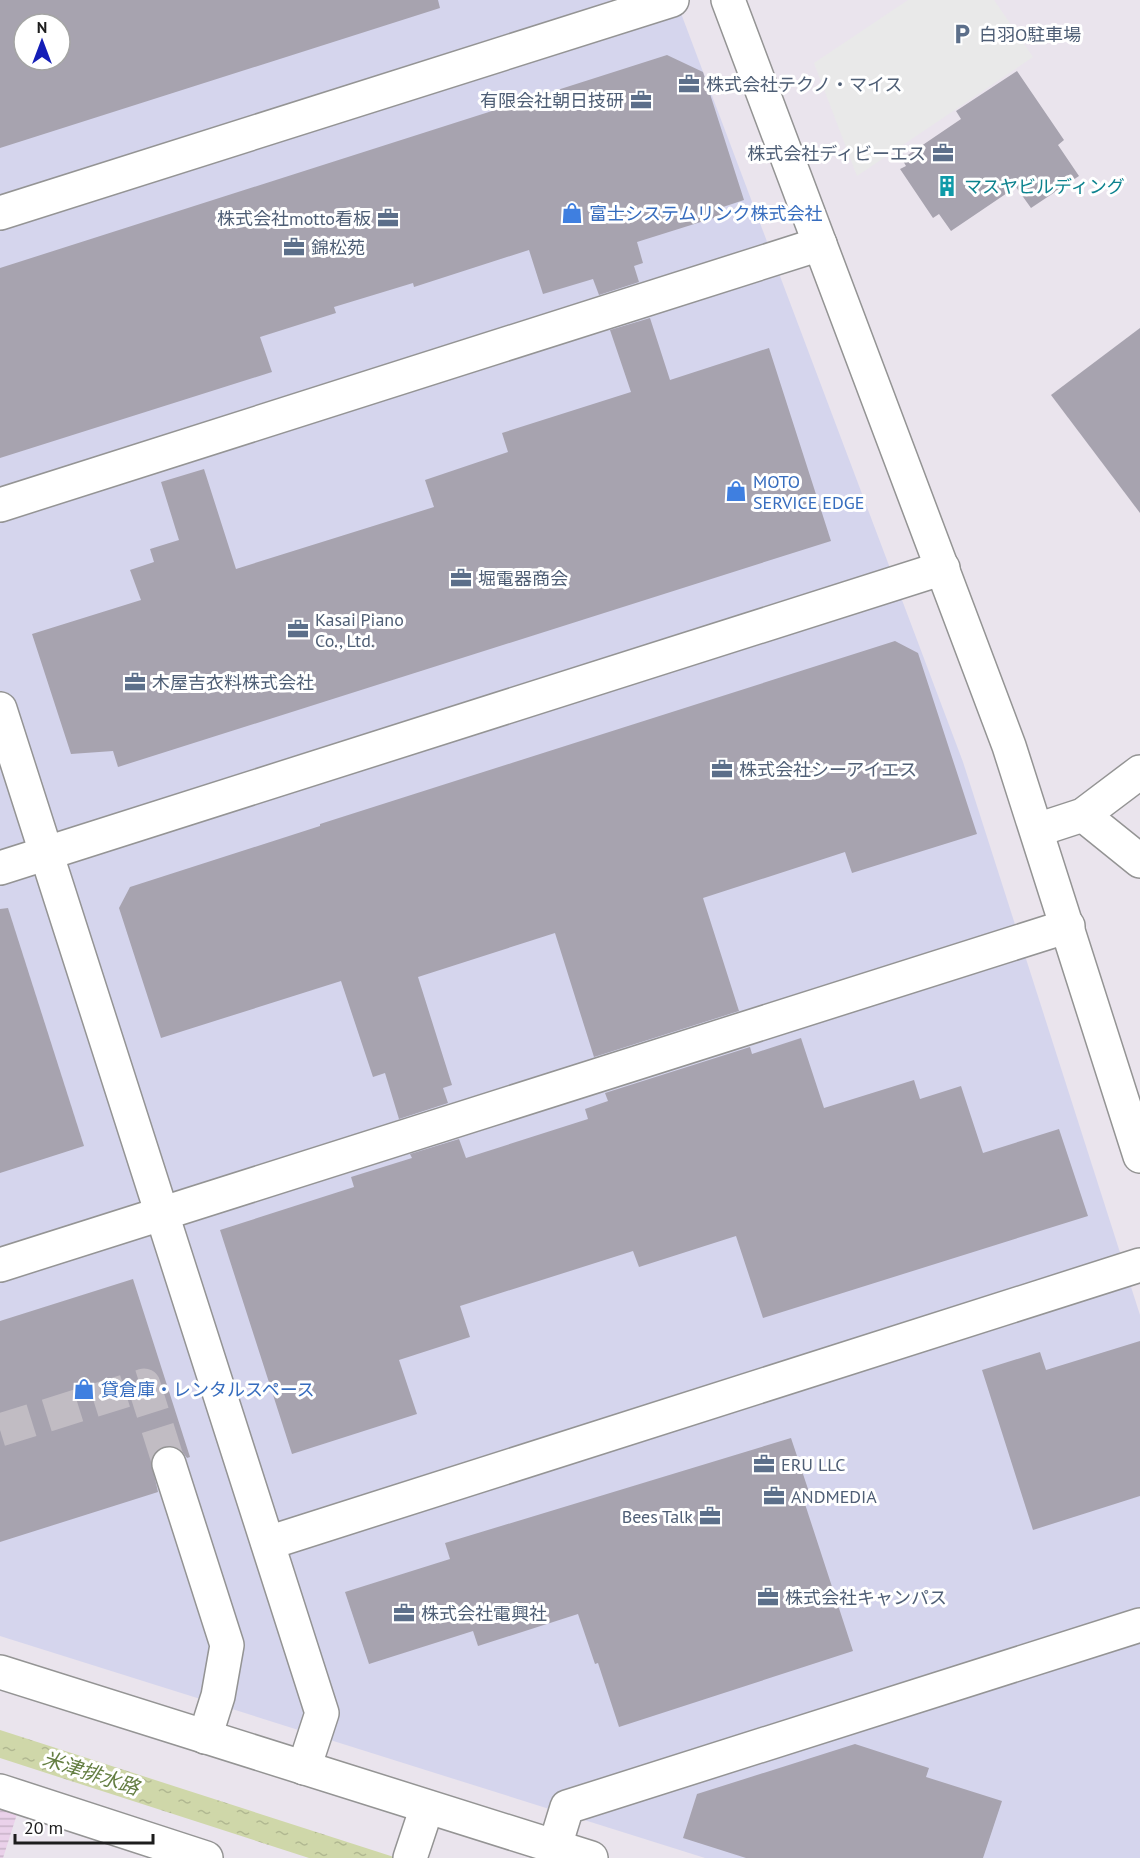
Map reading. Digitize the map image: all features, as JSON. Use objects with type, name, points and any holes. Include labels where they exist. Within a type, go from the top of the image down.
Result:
[{"type":"street","points":[[0,213],[672,0]]},
{"type":"street","points":[[728,0],[943,568],[1037,830],[1140,1156]]},
{"type":"street","points":[[0,505],[820,244]]},
{"type":"street","points":[[0,868],[943,568]]},
{"type":"street","points":[[0,709],[322,1713],[304,1768]]},
{"type":"street","points":[[1037,830],[1083,815],[1140,772]]},
{"type":"street","points":[[1083,815],[1140,861]]},
{"type":"street","points":[[0,1265],[1068,926]]},
{"type":"street","points":[[268,1543],[1140,1265]]},
{"type":"street","points":[[169,1464],[227,1645],[221,1680],[205,1737]]},
{"type":"street","points":[[555,1846],[567,1807],[1140,1625]]},
{"type":"street","points":[[0,1672],[591,1858]]},
{"type":"street","points":[[0,1791],[206,1858]]},
{"type":"street","points":[[412,1852],[427,1807]]},
{"type":"shaded area","points":[[0,0],[676,0],[963,762],[1140,1315],[1140,1858],[705,1858],[0,1636]]},
{"type":"shaded area","points":[[908,0],[994,0],[1033,57],[857,176],[814,63]]},
{"type":"shaded area","points":[[0,1805],[18,1811],[3,1858],[0,1858]]},
{"type":"water","name":"米津排水路","points":[[0,1730],[397,1858],[309,1858],[0,1758]]},
{"type":"building","points":[[0,0],[438,0],[440,8],[0,148]]},
{"type":"building","points":[[667,55],[703,72],[744,200],[720,208],[723,215],[637,242],[643,263],[634,266],[639,282],[599,295],[593,279],[543,294],[529,250],[414,287],[413,283],[334,307],[336,313],[260,337],[272,372],[0,458],[0,268]]},
{"type":"building","points":[[1017,71],[1064,140],[1058,145],[1079,176],[1031,208],[1016,187],[951,231],[939,214],[933,218],[900,169],[906,166],[902,159],[961,119],[956,111]]},
{"type":"building","points":[[650,318],[670,380],[769,348],[831,541],[118,767],[113,751],[71,754],[32,634],[141,600],[130,570],[154,562],[150,549],[179,540],[161,482],[204,469],[236,569],[434,507],[425,480],[508,452],[502,433],[631,392],[610,330]]},
{"type":"building","points":[[1140,328],[1140,513],[1051,395]]},
{"type":"building","points":[[895,641],[918,653],[977,834],[852,873],[845,852],[703,898],[739,1011],[594,1057],[555,933],[418,977],[452,1085],[443,1088],[448,1103],[399,1119],[385,1073],[373,1077],[341,981],[161,1038],[119,908],[130,887],[320,826],[320,824]]},
{"type":"building","points":[[8,908],[84,1146],[0,1173],[0,909]]},
{"type":"building","points":[[801,1038],[824,1108],[914,1080],[920,1099],[961,1086],[983,1153],[1059,1129],[1088,1216],[763,1318],[736,1236],[639,1267],[633,1251],[460,1306],[470,1337],[399,1360],[417,1414],[292,1454],[220,1230],[354,1187],[351,1177],[412,1158],[410,1154],[459,1139],[466,1158],[588,1119],[585,1109],[608,1101],[605,1093],[750,1047],[752,1054]]},
{"type":"building","name":"貸倉庫・レンタルスペース","points":[[133,1279],[190,1457],[187,1458],[181,1450],[174,1446],[163,1446],[155,1452],[151,1461],[158,1492],[0,1542],[0,1321]]},
{"type":"building","points":[[1140,1341],[1140,1496],[1033,1530],[982,1370],[1040,1352],[1046,1370]]},
{"type":"building","points":[[791,1438],[812,1501],[805,1504],[853,1651],[619,1727],[598,1663],[595,1664],[578,1614],[478,1646],[473,1631],[369,1664],[345,1592],[450,1559],[445,1543]]},
{"type":"building","points":[[855,1744],[929,1768],[926,1777],[1002,1801],[983,1858],[746,1858],[683,1838],[697,1794]]},
{"type":"tunnel","points":[[0,1430],[144,1385],[169,1464]]},
{"type":"place","name":"白羽O駐車場","points":[[962,34]]},
{"type":"place","name":"株式会社テクノ・マイス","points":[[689,84]]},
{"type":"place","name":"有限会社朝日技研","points":[[641,100]]},
{"type":"place","name":"株式会社ディビーエス","points":[[943,153]]},
{"type":"place","name":"マスヤビルディング","points":[[947,186]]},
{"type":"place","name":"富士システムリンク株式会社","points":[[572,213]]},
{"type":"place","name":"株式会社motto看板","points":[[388,218]]},
{"type":"place","name":"錦松苑","points":[[294,247]]},
{"type":"place","name":"MOTO SERVICE EDGE","points":[[736,491]]},
{"type":"place","name":"堀電器商会","points":[[461,578]]},
{"type":"place","name":"Kasai Piano Co., Ltd.","points":[[298,629]]},
{"type":"place","name":"木屋吉衣料株式会社","points":[[135,682]]},
{"type":"place","name":"株式会社シーアイエス","points":[[722,769]]},
{"type":"place","name":"貸倉庫・レンタルスペース","points":[[84,1389]]},
{"type":"place","name":"ERU LLC","points":[[764,1464]]},
{"type":"place","name":"ANDMEDIA","points":[[774,1496]]},
{"type":"place","name":"Bees Talk","points":[[710,1516]]},
{"type":"place","name":"株式会社キャンパス","points":[[768,1597]]},
{"type":"place","name":"株式会社電興社","points":[[404,1613]]}]
